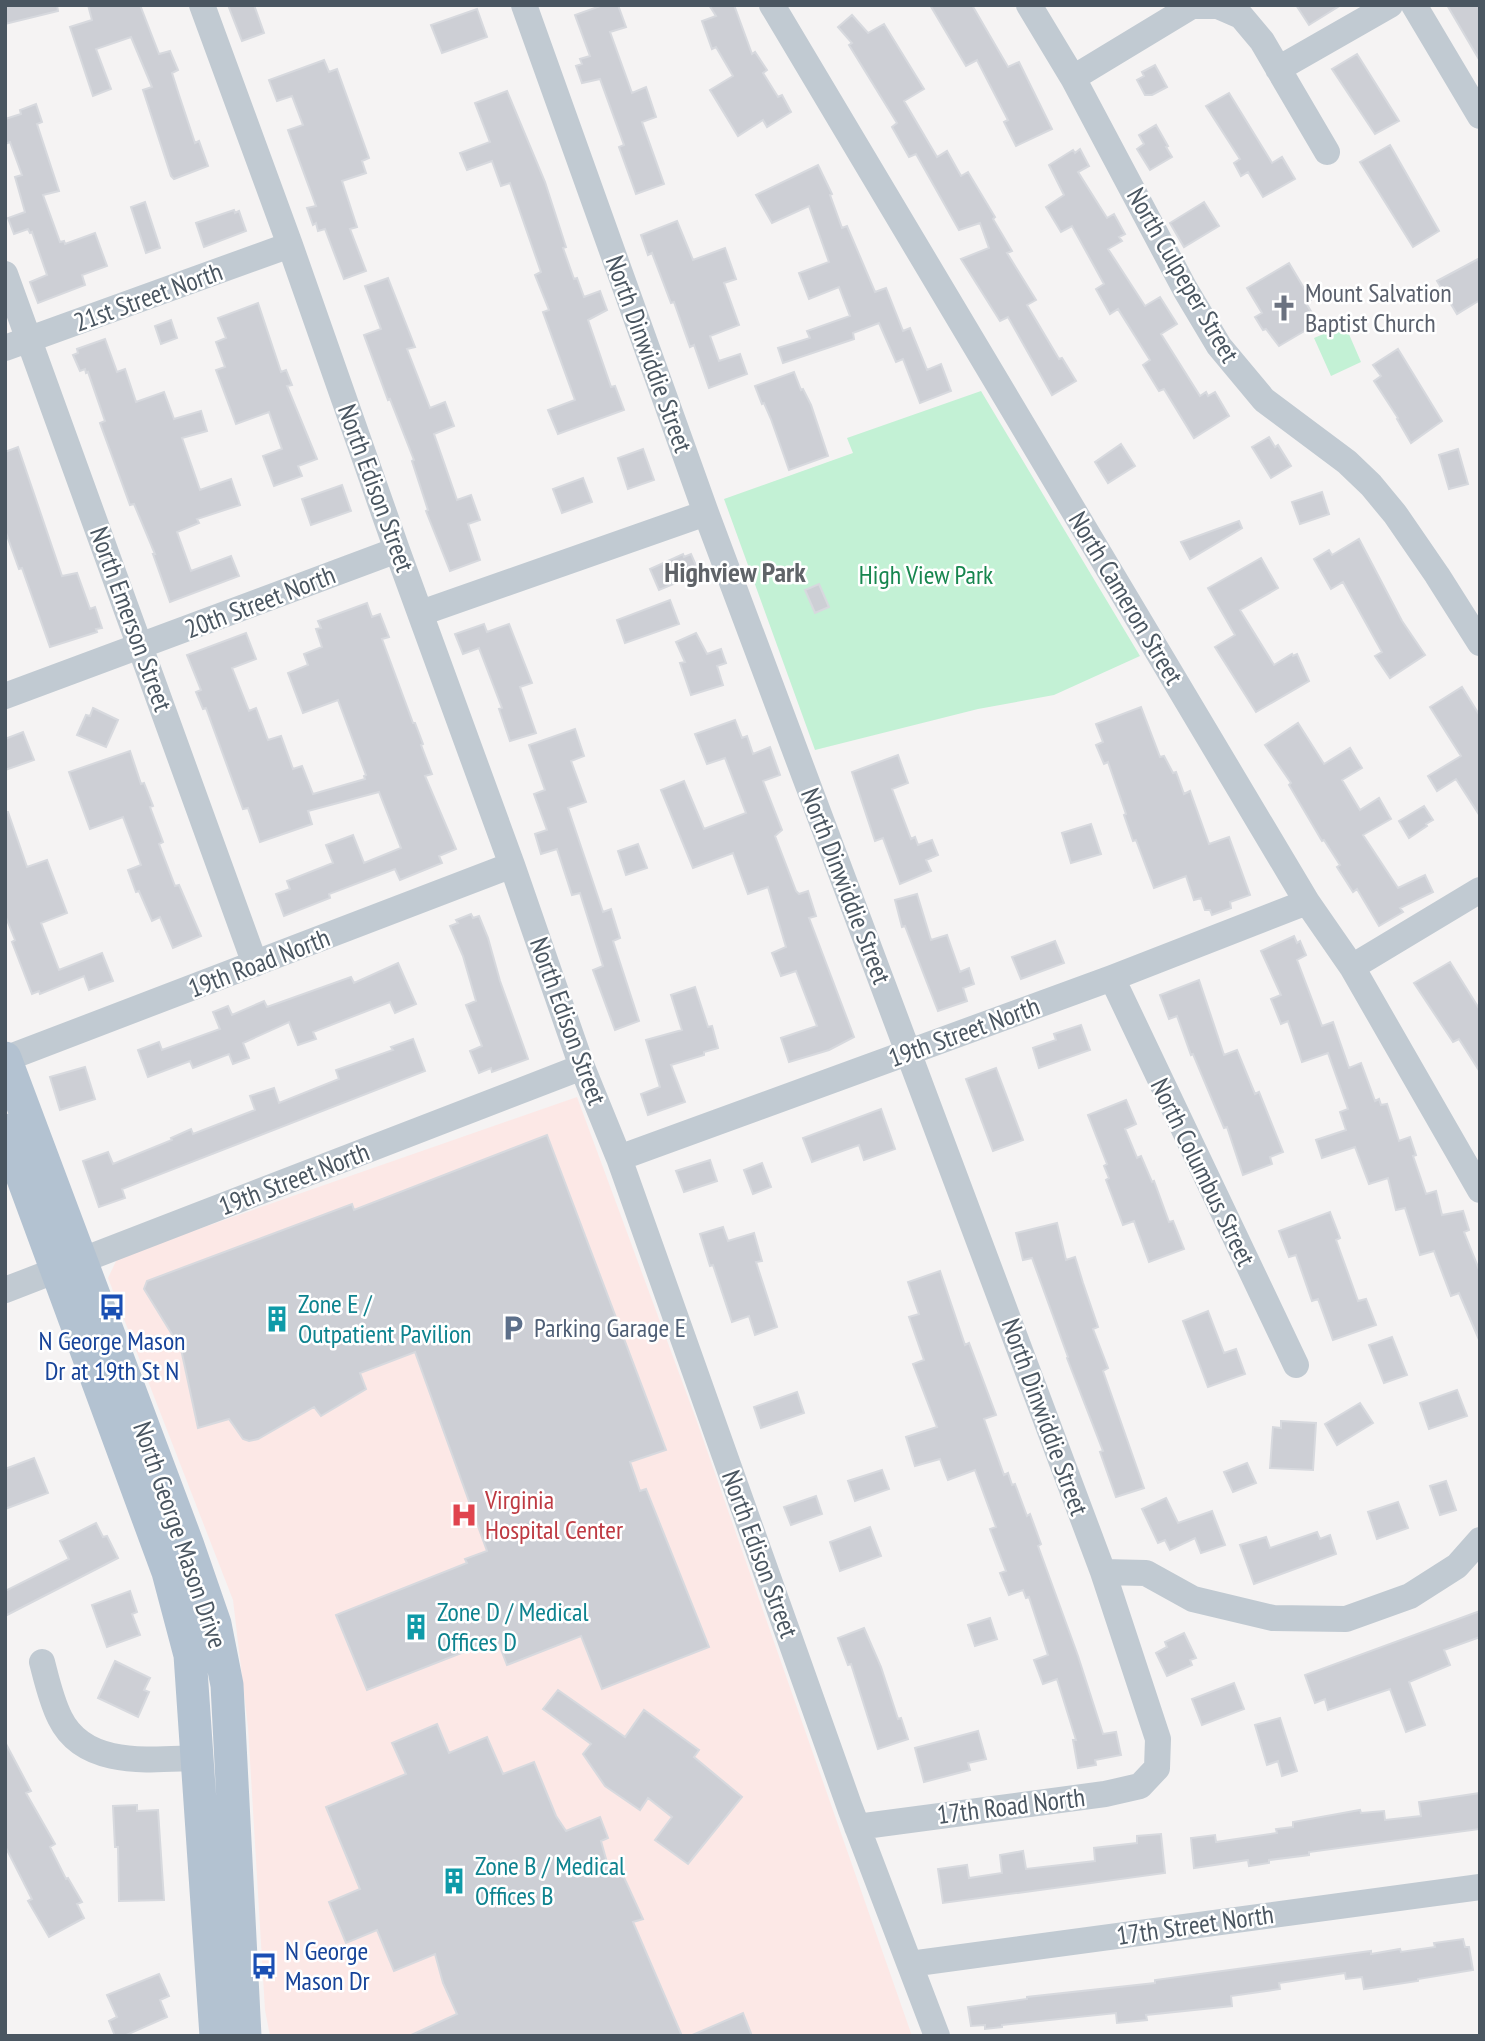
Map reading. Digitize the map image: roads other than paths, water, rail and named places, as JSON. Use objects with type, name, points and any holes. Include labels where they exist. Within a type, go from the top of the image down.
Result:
[{"type":"main road","name":"North George Mason Drive","points":[[5,1058],[68,1266],[168,1572],[190,1655],[216,2036]]},
{"type":"main road","name":"North George Mason Drive","points":[[5,1130],[68,1266],[187,1543],[215,1623],[227,1685],[230,1721],[245,2036]]},
{"type":"street","name":"North Edison Street","points":[[202,5],[512,865],[582,1067],[620,1158],[857,1827],[937,2036]]},
{"type":"street","name":"North Dinwiddie Street","points":[[524,5],[706,513],[1102,1572],[1158,1739],[1157,1768]]},
{"type":"street","name":"North Cameron Street","points":[[772,5],[1307,902],[1352,967],[1480,1190]]},
{"type":"street","name":"North Culpeper Street","points":[[1029,5],[1073,78],[1185,289],[1234,367],[1264,400],[1348,462],[1371,485],[1395,514],[1480,643]]},
{"type":"street","points":[[1278,69],[1390,5]]},
{"type":"street","points":[[1414,5],[1480,116]]},
{"type":"street","points":[[1073,78],[1192,6],[1218,6],[1241,16],[1262,41],[1327,152]]},
{"type":"street","name":"21st Street North","points":[[18,344],[290,245]]},
{"type":"street","name":"North Emerson Street","points":[[5,274],[18,344],[141,647],[255,964]]},
{"type":"street","points":[[421,613],[706,513]]},
{"type":"street","name":"20th Street North","points":[[5,696],[397,550]]},
{"type":"street","name":"19th Road North","points":[[5,1058],[512,865]]},
{"type":"street","points":[[1352,967],[1480,890]]},
{"type":"street","name":"19th Street North","points":[[620,1158],[1112,978],[1307,902]]},
{"type":"street","name":"North Columbus Street","points":[[1112,978],[1296,1365]]},
{"type":"street","name":"19th Street North","points":[[5,1290],[582,1067]]},
{"type":"street","points":[[1102,1572],[1146,1573],[1193,1599],[1273,1618],[1346,1619],[1410,1596],[1457,1566],[1480,1540]]},
{"type":"street","points":[[42,1662],[61,1721],[77,1740],[100,1752],[126,1759],[198,1758]]},
{"type":"street","name":"17th Road North","points":[[857,1827],[1105,1794],[1140,1786],[1157,1768]]},
{"type":"street","name":"17th Street North","points":[[910,1964],[1480,1887]]},
{"type":"place","name":"Mount Salvation Baptist Church","points":[[1284,308]]},
{"type":"place","name":"N George Mason Dr at 19th St N","points":[[112,1307]]},
{"type":"place","name":"Zone E / Outpatient Pavilion","points":[[277,1319]]},
{"type":"place","name":"Parking Garage E","points":[[513,1328]]},
{"type":"place","name":"Virginia Hospital Center","points":[[464,1515]]},
{"type":"place","name":"Zone D / Medical Offices D","points":[[416,1627]]},
{"type":"place","name":"Zone B / Medical Offices B","points":[[454,1881]]},
{"type":"place","name":"N George Mason Dr","points":[[264,1966]]},
{"type":"district","name":"Highview Park","points":[[735,572]]},
{"type":"park label","name":"High View Park","points":[[926,575]]}]
